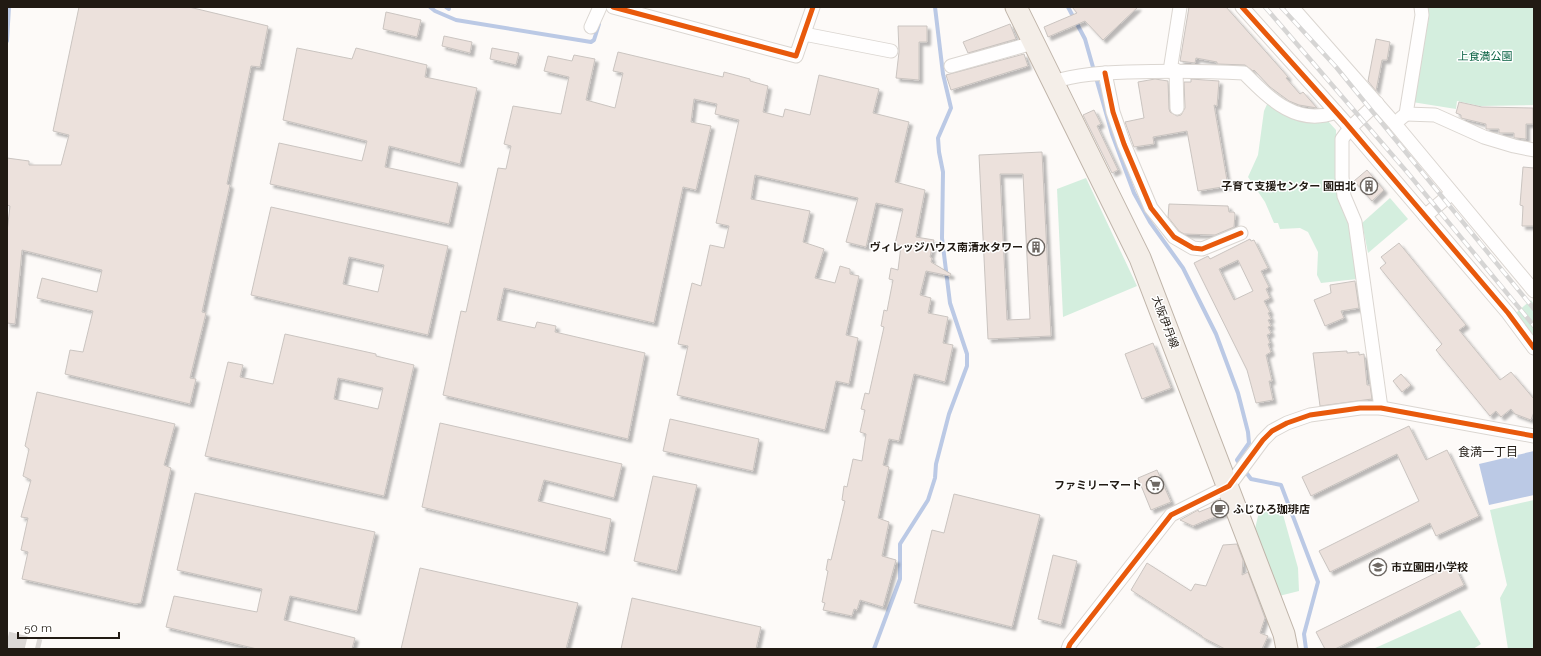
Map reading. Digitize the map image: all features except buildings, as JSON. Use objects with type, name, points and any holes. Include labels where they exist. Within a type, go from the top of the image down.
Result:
[{"type":"main road","name":"大阪伊丹線","points":[[1016,7],[1140,258],[1229,486],[1284,634],[1287,649]]},
{"type":"street","points":[[591,27],[600,7]]},
{"type":"street","points":[[614,7],[796,56],[813,7]]},
{"type":"street","points":[[1177,108],[1173,70],[1180,7]]},
{"type":"street","points":[[1242,7],[1350,128],[1508,313],[1534,348]]},
{"type":"street","points":[[1292,7],[1395,124],[1534,291]]},
{"type":"street","points":[[1395,124],[1406,114],[1422,15],[1421,7]]},
{"type":"street","points":[[804,34],[890,51]]},
{"type":"street","points":[[951,66],[1033,43]]},
{"type":"street","points":[[1053,82],[1069,77],[1105,73],[1173,70],[1244,73],[1273,101],[1287,109],[1311,117],[1322,117],[1336,112]]},
{"type":"street","points":[[1105,73],[1113,112],[1124,144],[1151,208],[1174,237],[1193,248],[1202,250],[1242,233]]},
{"type":"street","points":[[1377,103],[1350,128],[1342,139],[1342,177],[1344,196],[1355,222],[1381,408]]},
{"type":"street","points":[[1406,114],[1435,115],[1484,137],[1534,150]]},
{"type":"street","points":[[1425,216],[1452,193]]},
{"type":"street","points":[[1068,649],[1171,515],[1229,486],[1263,440],[1272,431],[1287,423],[1310,416],[1335,411],[1360,408],[1381,408],[1534,436]]},
{"type":"green space","name":"上食満公園","points":[[1427,7],[1534,7],[1534,105],[1480,106],[1457,101],[1456,109],[1412,102]]},
{"type":"green space","points":[[1268,102],[1327,120],[1336,130],[1337,174],[1350,224],[1357,279],[1321,283],[1317,275],[1318,252],[1308,232],[1300,228],[1280,229],[1278,223],[1274,223],[1265,202],[1248,177],[1258,155],[1264,111]]},
{"type":"green space","points":[[1086,178],[1137,286],[1063,317],[1057,189]]},
{"type":"green space","points":[[1390,198],[1408,219],[1368,253],[1362,223]]},
{"type":"green space","points":[[1531,300],[1534,304],[1534,336],[1516,313]]},
{"type":"green space","points":[[1534,500],[1534,649],[1508,649],[1500,598],[1507,585],[1490,510]]},
{"type":"green space","points":[[1280,504],[1298,568],[1299,591],[1279,596],[1254,533],[1259,512]]},
{"type":"green space","points":[[1460,610],[1481,644],[1473,649],[1373,649]]},
{"type":"water","points":[[1534,451],[1534,495],[1489,505],[1479,464]]},
{"type":"waterway","points":[[7,41],[9,7]]},
{"type":"waterway","points":[[430,7],[435,11],[456,20],[591,42],[594,40],[599,24]]},
{"type":"waterway","points":[[874,649],[900,579],[900,544],[928,500],[935,478],[936,464],[949,414],[967,366],[967,354],[950,303],[942,238],[943,172],[938,138],[951,108],[943,74],[935,7]]},
{"type":"waterway","points":[[1068,7],[1085,39],[1112,134],[1134,193],[1150,222],[1183,268],[1216,334],[1238,393],[1248,432],[1249,443],[1237,460],[1251,479],[1281,485],[1318,582],[1304,634],[1306,649]]},
{"type":"tunnel","points":[[7,641],[40,649]]},
{"type":"railway","points":[[1265,7],[1407,172],[1534,326]]},
{"type":"railway","points":[[1281,7],[1336,67],[1534,309]]},
{"type":"cycle path","points":[[613,7],[796,56],[813,7]]},
{"type":"cycle path","points":[[1242,7],[1345,122],[1508,313],[1534,348]]},
{"type":"cycle path","points":[[1105,73],[1113,112],[1124,144],[1151,208],[1174,237],[1193,248],[1202,249],[1241,233]]},
{"type":"cycle path","points":[[1068,649],[1070,644],[1171,515],[1229,486],[1263,440],[1272,431],[1287,423],[1310,415],[1360,408],[1381,408],[1534,436]]},
{"type":"place","name":"子育て支援センター 園田北","points":[[1369,186]]},
{"type":"place","name":"ヴィレッジハウス南清水タワー","points":[[1036,247]]},
{"type":"place","name":"ファミリーマート","points":[[1155,485]]},
{"type":"place","name":"ふじひろ珈琲店","points":[[1220,509]]},
{"type":"place","name":"市立園田小学校","points":[[1378,567]]},
{"type":"district","name":"食満一丁目","points":[[1488,452]]}]
